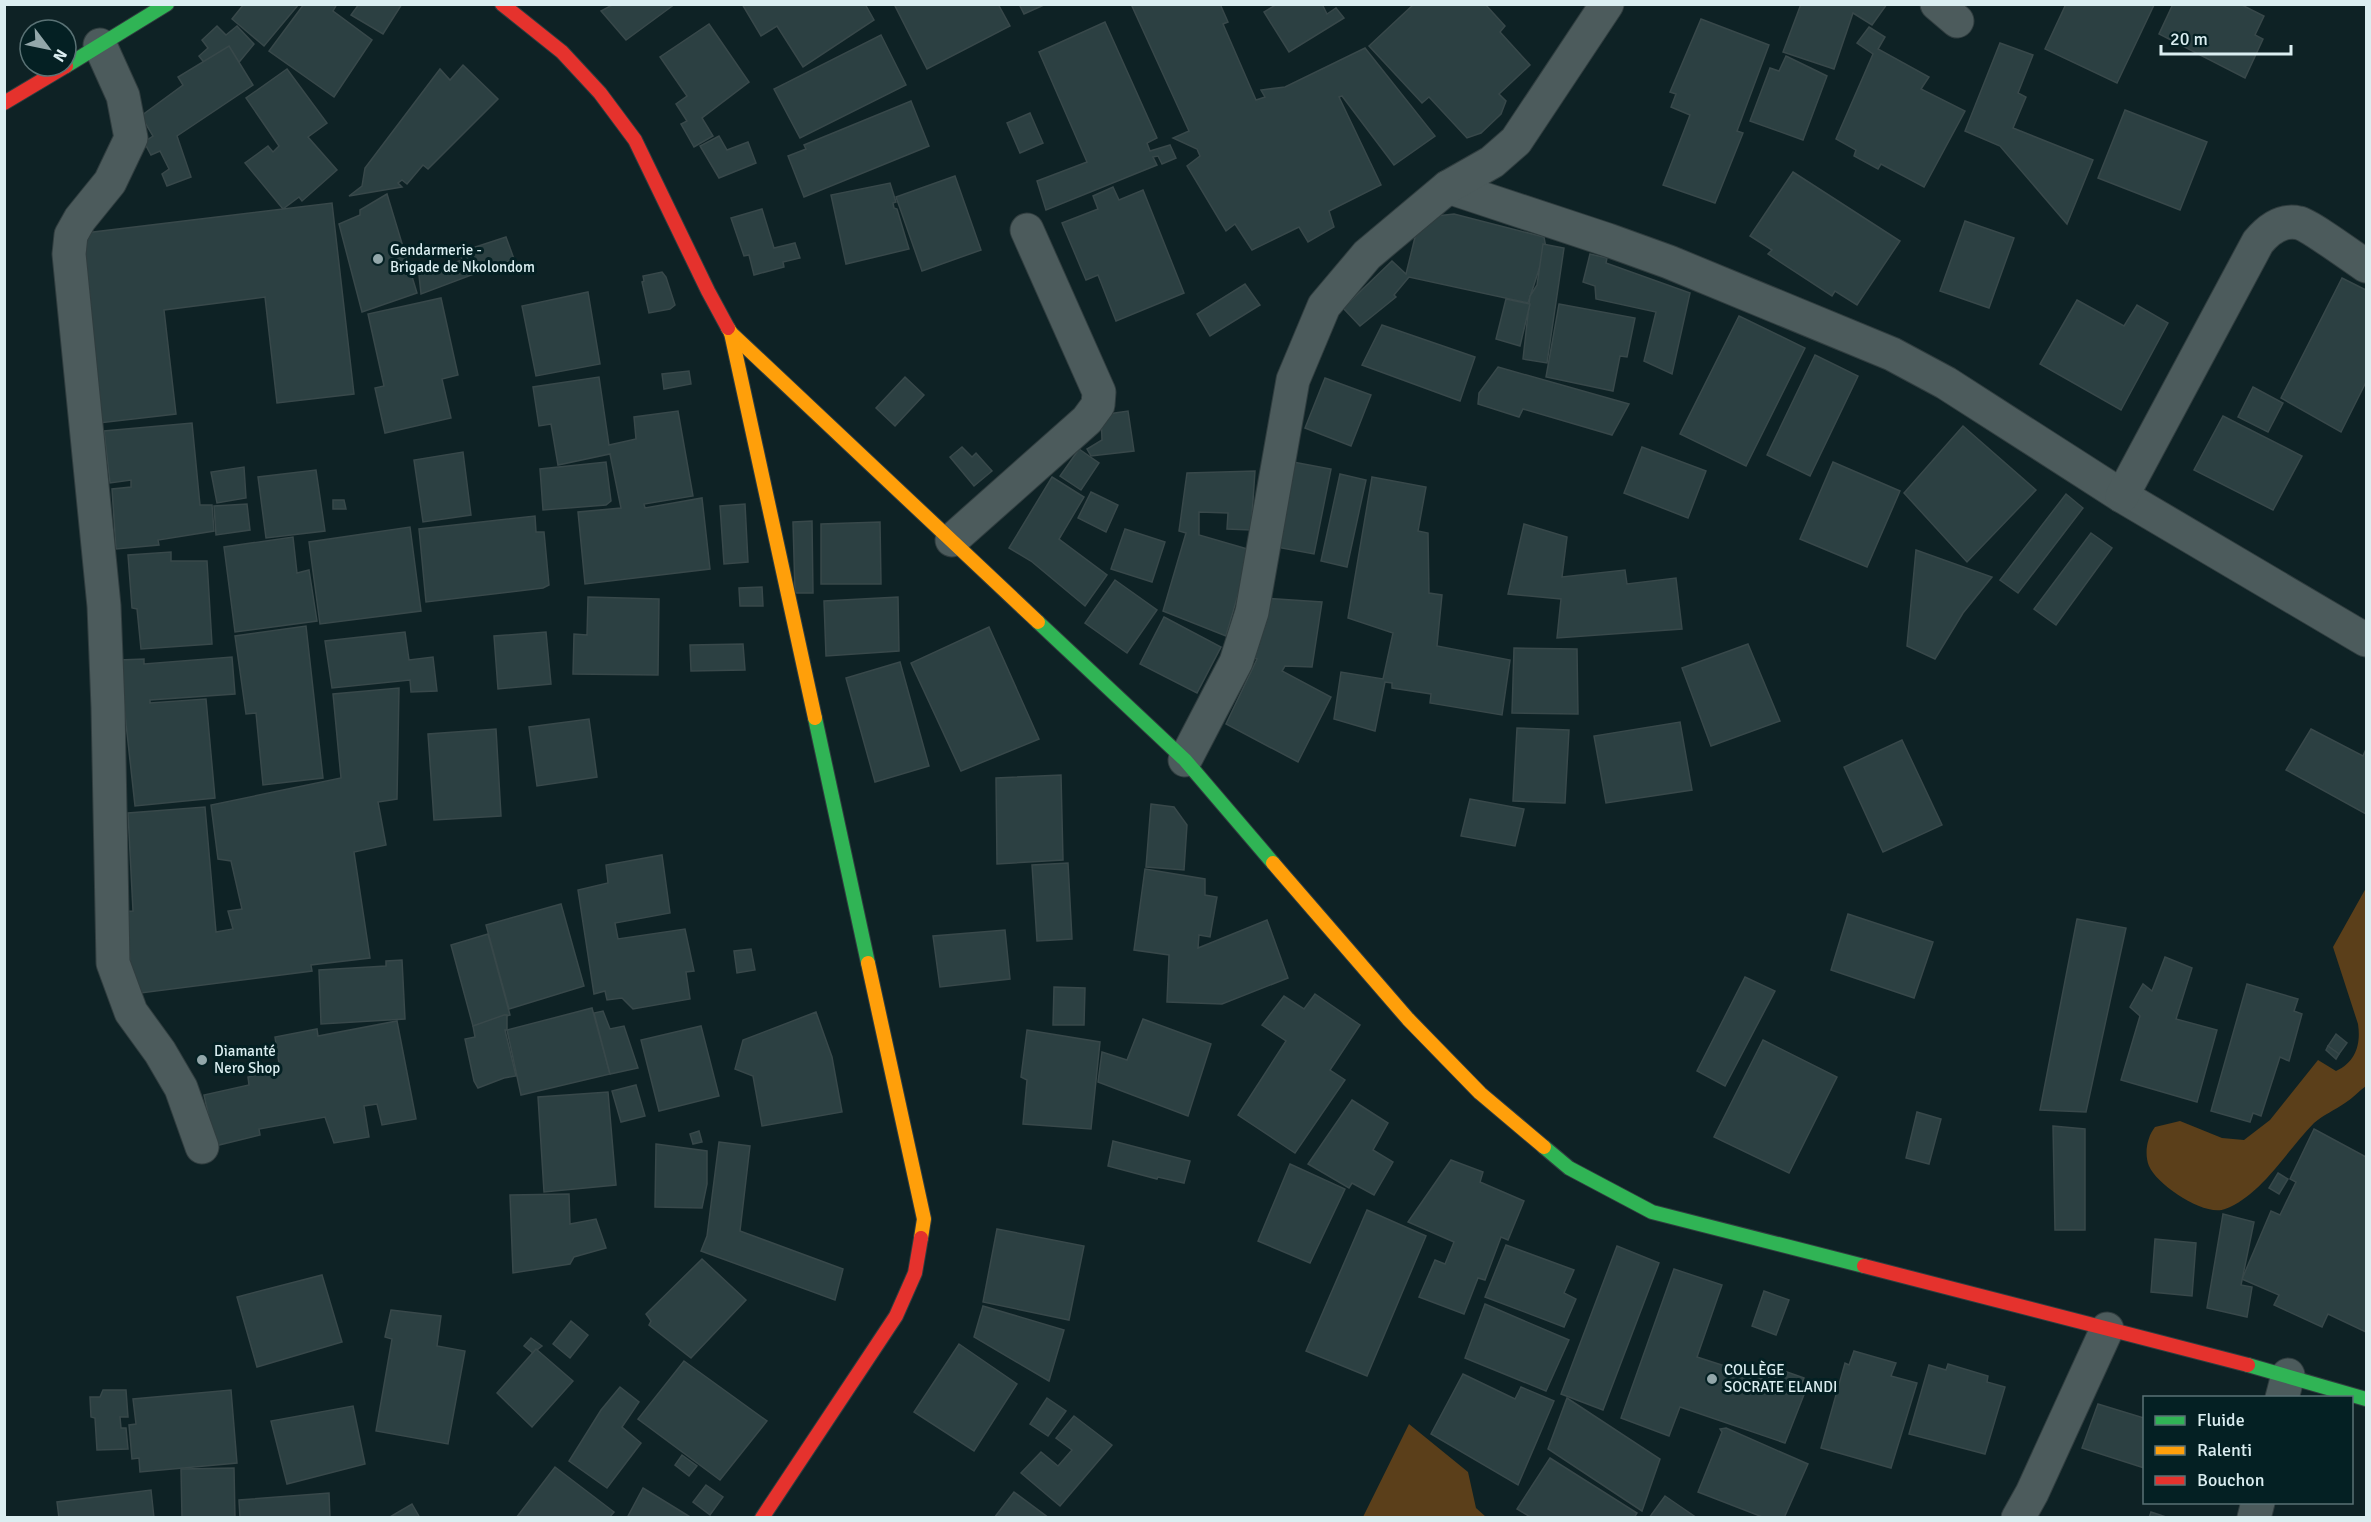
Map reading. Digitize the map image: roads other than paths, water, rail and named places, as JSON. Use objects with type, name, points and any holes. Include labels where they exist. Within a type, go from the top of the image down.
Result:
[{"type":"main road","points":[[78,59],[167,4]]},
{"type":"main road","points":[[502,4],[562,52],[600,93],[635,140],[708,291],[731,333],[924,1219],[915,1273],[896,1316],[762,1518]]},
{"type":"main road","points":[[4,103],[46,78]]},
{"type":"main road","points":[[731,333],[1185,760],[1408,1019],[1480,1094],[1569,1168],[1652,1212],[2107,1329],[2285,1386],[2348,1396]]},
{"type":"street","points":[[1185,760],[1236,662],[1252,612],[1293,380],[1324,306],[1367,255],[1448,187],[1492,162],[1516,141],[1607,4]]},
{"type":"street","points":[[100,45],[123,96],[131,138],[110,182],[80,219],[72,235],[69,254],[104,606],[113,963],[131,1012],[160,1052],[181,1088],[202,1147]]},
{"type":"street","points":[[1448,187],[1669,262],[1892,354],[1946,383],[2122,496],[2367,640]]},
{"type":"street","points":[[2122,496],[2258,242],[2270,229],[2285,223],[2300,222],[2367,266]]},
{"type":"street","points":[[952,540],[1087,420],[1098,405],[1099,392],[1027,230]]},
{"type":"street","points":[[2018,1518],[2032,1493],[2107,1329]]},
{"type":"place","name":"Gendarmerie - Brigade de Nkolondom","points":[[378,259]]},
{"type":"place","name":"Diamanté Nero Shop","points":[[202,1060]]},
{"type":"place","name":"COLLÈGE SOCRATE ELANDI","points":[[1712,1379]]}]
